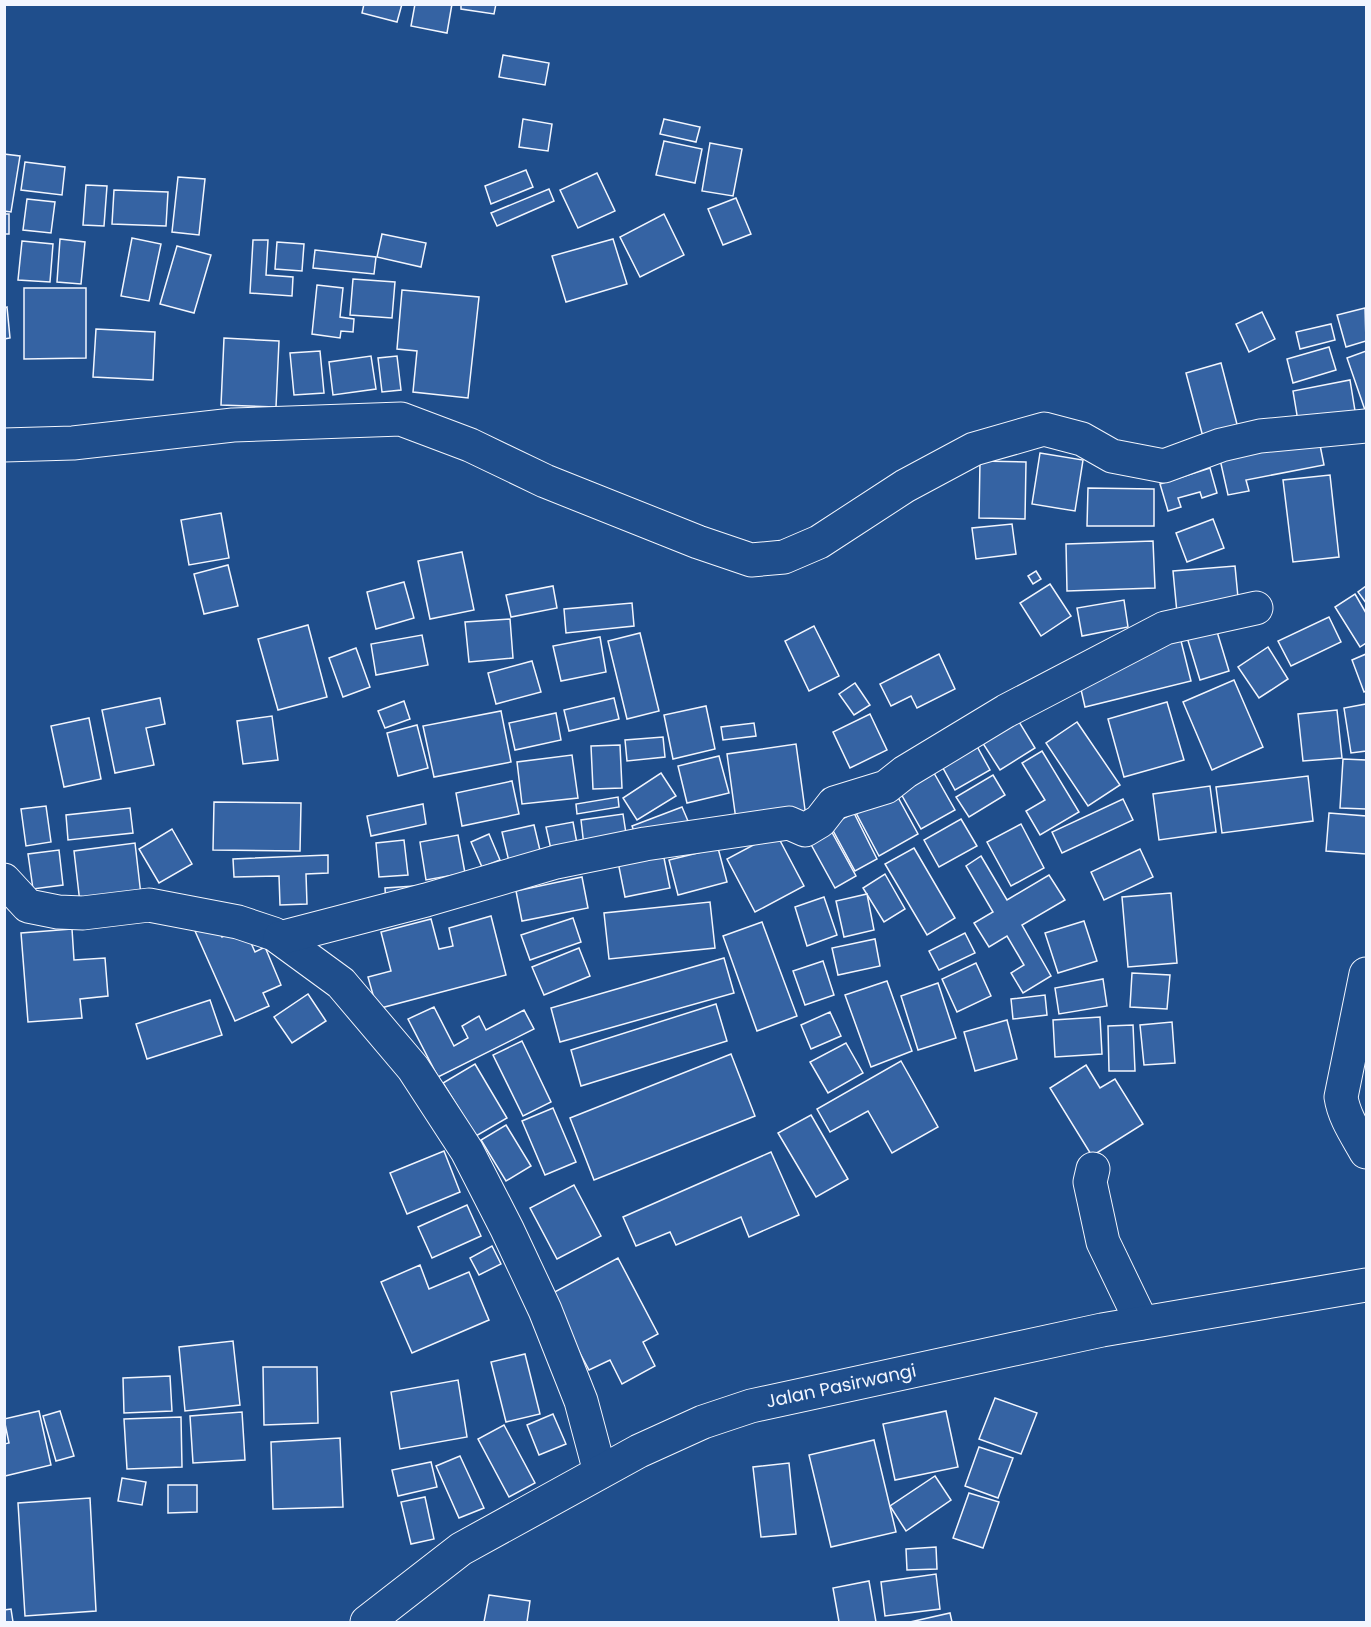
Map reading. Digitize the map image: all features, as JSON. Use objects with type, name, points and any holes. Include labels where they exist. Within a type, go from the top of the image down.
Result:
[{"type":"street","points":[[4,445],[73,443],[233,425],[400,419],[470,445],[545,481],[688,538],[751,560],[784,557],[819,542],[905,486],[974,448],[1044,429],[1082,439],[1112,456],[1164,466],[1221,446],[1260,436],[1366,426]]},
{"type":"street","points":[[280,938],[426,900],[556,862],[645,844],[789,824],[805,830],[820,821],[834,803],[886,787],[905,772],[1006,711],[1165,628],[1256,608]]},
{"type":"street","points":[[4,880],[16,904],[58,912],[83,913],[149,905],[238,922],[280,938],[341,983],[413,1068],[467,1151],[512,1238],[545,1310],[581,1401],[600,1472]]},
{"type":"street","points":[[1366,974],[1341,1096],[1342,1108],[1366,1152]]},
{"type":"street","points":[[1093,1169],[1090,1182],[1103,1242],[1142,1323]]},
{"type":"street","name":"Jalan Pasirwangi","points":[[367,1623],[461,1549],[600,1472],[703,1422],[751,1406],[1142,1323],[1366,1285]]},
{"type":"building","points":[[364,4],[402,4],[397,22],[362,13]]},
{"type":"building","points":[[415,4],[452,4],[447,33],[411,26]]},
{"type":"building","points":[[461,4],[496,4],[494,14],[461,9]]},
{"type":"building","points":[[503,55],[549,63],[545,85],[499,77]]},
{"type":"building","points":[[523,119],[552,124],[548,151],[519,147]]},
{"type":"building","points":[[664,119],[700,127],[696,142],[660,134]]},
{"type":"building","points":[[664,141],[702,149],[695,183],[656,175]]},
{"type":"building","points":[[710,143],[742,149],[733,196],[702,191]]},
{"type":"building","points":[[4,154],[20,156],[11,212],[4,211]]},
{"type":"building","points":[[25,162],[65,167],[62,195],[21,190]]},
{"type":"building","points":[[526,170],[533,187],[491,204],[485,186]]},
{"type":"building","points":[[597,173],[615,211],[578,228],[560,190]]},
{"type":"building","points":[[178,177],[205,179],[199,235],[172,232]]},
{"type":"building","points":[[86,185],[107,186],[104,226],[83,225]]},
{"type":"building","points":[[549,189],[554,201],[497,226],[491,213]]},
{"type":"building","points":[[114,190],[168,192],[166,226],[112,224]]},
{"type":"building","points":[[736,198],[751,234],[723,245],[708,209]]},
{"type":"building","points":[[27,199],[55,202],[51,233],[23,230]]},
{"type":"building","points":[[4,214],[9,214],[9,234],[4,234]]},
{"type":"building","points":[[664,214],[684,255],[640,277],[620,237]]},
{"type":"building","points":[[382,234],[426,243],[421,267],[377,257]]},
{"type":"building","points":[[132,238],[161,244],[149,301],[121,296]]},
{"type":"building","points":[[60,239],[85,242],[81,284],[57,282]]},
{"type":"building","points":[[613,239],[627,284],[566,302],[552,256]]},
{"type":"building","points":[[253,240],[268,240],[266,275],[293,277],[292,296],[250,293]]},
{"type":"building","points":[[22,241],[53,244],[50,282],[18,280]]},
{"type":"building","points":[[277,242],[304,244],[302,271],[275,269]]},
{"type":"building","points":[[177,246],[211,255],[194,313],[160,304]]},
{"type":"building","points":[[315,250],[376,257],[374,274],[313,268]]},
{"type":"building","points":[[353,279],[395,282],[392,318],[350,315]]},
{"type":"building","points":[[317,285],[343,288],[340,317],[354,319],[353,332],[341,331],[340,338],[312,334]]},
{"type":"building","points":[[24,288],[86,288],[86,358],[24,359]]},
{"type":"building","points":[[402,290],[479,297],[468,398],[413,392],[417,351],[397,349]]},
{"type":"building","points":[[7,307],[10,338],[4,339],[4,308]]},
{"type":"building","points":[[1365,308],[1366,341],[1346,347],[1337,315]]},
{"type":"building","points":[[1262,312],[1275,339],[1249,352],[1236,324]]},
{"type":"building","points":[[1331,324],[1335,340],[1300,349],[1296,332]]},
{"type":"building","points":[[96,329],[155,332],[153,380],[93,377]]},
{"type":"building","points":[[224,338],[279,341],[276,407],[221,405]]},
{"type":"building","points":[[1329,347],[1336,370],[1293,383],[1287,359]]},
{"type":"building","points":[[320,351],[324,393],[294,395],[290,353]]},
{"type":"building","points":[[1366,351],[1366,413],[1347,358]]},
{"type":"building","points":[[371,356],[376,389],[333,395],[329,362]]},
{"type":"building","points":[[397,356],[401,390],[382,392],[378,358]]},
{"type":"building","points":[[1221,363],[1238,428],[1203,437],[1186,373]]},
{"type":"building","points":[[1350,380],[1356,417],[1299,427],[1293,391]]},
{"type":"building","points":[[1318,435],[1324,465],[1246,480],[1249,491],[1228,495],[1219,455]]},
{"type":"building","points":[[1040,453],[1083,460],[1075,511],[1032,504]]},
{"type":"building","points":[[980,461],[1026,462],[1025,519],[979,518]]},
{"type":"building","points":[[1210,468],[1217,493],[1202,498],[1200,492],[1178,498],[1181,507],[1168,511],[1160,484]]},
{"type":"building","points":[[1330,475],[1339,557],[1293,562],[1283,480]]},
{"type":"building","points":[[1088,488],[1154,489],[1154,526],[1087,526]]},
{"type":"building","points":[[221,513],[229,558],[189,565],[181,520]]},
{"type":"building","points":[[1213,519],[1224,548],[1187,562],[1176,533]]},
{"type":"building","points":[[1012,524],[1016,554],[976,559],[972,528]]},
{"type":"building","points":[[1153,541],[1155,588],[1067,591],[1066,544]]},
{"type":"building","points":[[462,552],[474,610],[430,619],[418,561]]},
{"type":"building","points":[[228,565],[238,606],[204,614],[194,574]]},
{"type":"building","points":[[1235,566],[1239,608],[1177,613],[1173,571]]},
{"type":"building","points":[[1036,571],[1041,579],[1033,584],[1028,576]]},
{"type":"building","points":[[404,582],[414,618],[376,629],[367,592]]},
{"type":"building","points":[[1050,584],[1071,616],[1041,636],[1020,603]]},
{"type":"building","points":[[553,586],[557,608],[511,617],[506,595]]},
{"type":"building","points":[[1366,586],[1366,603],[1358,592]]},
{"type":"building","points":[[1355,594],[1366,613],[1366,643],[1360,647],[1335,607]]},
{"type":"building","points":[[1124,600],[1128,627],[1082,636],[1077,608]]},
{"type":"building","points":[[632,603],[634,626],[566,633],[564,609]]},
{"type":"building","points":[[1329,617],[1341,642],[1291,666],[1278,641]]},
{"type":"building","points":[[510,619],[513,658],[469,662],[465,622]]},
{"type":"building","points":[[308,625],[327,697],[278,710],[258,639]]},
{"type":"building","points":[[1215,625],[1229,671],[1200,680],[1186,634]]},
{"type":"building","points":[[814,626],[839,676],[809,691],[785,641]]},
{"type":"building","points":[[640,633],[659,711],[627,719],[608,641]]},
{"type":"building","points":[[1179,633],[1191,681],[1085,707],[1074,659]]},
{"type":"building","points":[[422,635],[428,665],[376,675],[371,644]]},
{"type":"building","points":[[600,637],[606,672],[561,681],[553,646]]},
{"type":"building","points":[[1268,647],[1288,679],[1259,698],[1238,667]]},
{"type":"building","points":[[356,648],[370,687],[343,697],[329,658]]},
{"type":"building","points":[[939,654],[955,689],[917,708],[911,696],[891,706],[880,684]]},
{"type":"building","points":[[1366,654],[1366,691],[1364,692],[1352,660]]},
{"type":"building","points":[[532,661],[541,692],[496,704],[488,673]]},
{"type":"building","points":[[1234,680],[1263,747],[1212,770],[1183,702]]},
{"type":"building","points":[[855,683],[870,705],[854,715],[839,694]]},
{"type":"building","points":[[160,698],[165,724],[146,728],[154,765],[115,773],[102,710]]},
{"type":"building","points":[[614,698],[619,719],[569,731],[564,710]]},
{"type":"building","points":[[404,701],[410,719],[385,728],[378,711]]},
{"type":"building","points":[[1167,702],[1184,760],[1124,777],[1108,719]]},
{"type":"building","points":[[1366,704],[1366,751],[1351,753],[1344,708]]},
{"type":"building","points":[[706,706],[715,749],[673,759],[664,715]]},
{"type":"building","points":[[1337,710],[1342,758],[1303,761],[1298,714]]},
{"type":"building","points":[[501,711],[511,762],[434,777],[423,726]]},
{"type":"building","points":[[1013,712],[1035,748],[1000,770],[977,734]]},
{"type":"building","points":[[556,713],[561,740],[515,750],[509,723]]},
{"type":"building","points":[[870,714],[887,750],[850,768],[833,732]]},
{"type":"building","points":[[272,716],[278,760],[243,764],[237,721]]},
{"type":"building","points":[[89,718],[101,779],[64,787],[51,726]]},
{"type":"building","points":[[1077,722],[1120,785],[1088,806],[1046,743]]},
{"type":"building","points":[[754,723],[756,736],[723,740],[721,727]]},
{"type":"building","points":[[417,725],[428,768],[398,776],[387,733]]},
{"type":"building","points":[[663,737],[665,757],[627,761],[625,740]]},
{"type":"building","points":[[973,739],[990,770],[955,790],[938,759]]},
{"type":"building","points":[[796,744],[806,817],[737,827],[727,754]]},
{"type":"building","points":[[620,745],[622,788],[593,789],[591,746]]},
{"type":"building","points":[[1042,751],[1079,812],[1040,835],[1026,811],[1045,800],[1022,763]]},
{"type":"building","points":[[572,755],[578,798],[522,804],[517,762]]},
{"type":"building","points":[[719,756],[729,793],[687,803],[678,766]]},
{"type":"building","points":[[1343,759],[1366,760],[1366,809],[1340,808]]},
{"type":"building","points":[[930,766],[955,810],[921,829],[896,785]]},
{"type":"building","points":[[661,773],[676,796],[637,820],[623,798]]},
{"type":"building","points":[[993,775],[1005,795],[969,817],[956,797]]},
{"type":"building","points":[[1308,776],[1313,821],[1222,833],[1216,787]]},
{"type":"building","points":[[512,781],[519,814],[462,826],[456,793]]},
{"type":"building","points":[[1210,786],[1216,832],[1159,840],[1153,794]]},
{"type":"building","points":[[894,790],[918,834],[879,856],[855,811]]},
{"type":"building","points":[[618,797],[619,807],[577,814],[576,804]]},
{"type":"building","points":[[1123,799],[1133,820],[1062,853],[1052,832]]},
{"type":"building","points":[[214,802],[301,803],[300,851],[213,850]]},
{"type":"building","points":[[423,804],[426,824],[371,836],[367,816]]},
{"type":"building","points":[[46,806],[51,842],[26,846],[21,809]]},
{"type":"building","points":[[682,807],[688,821],[638,842],[632,826]]},
{"type":"building","points":[[130,808],[133,833],[68,840],[66,815]]},
{"type":"building","points":[[854,813],[877,859],[855,871],[830,825]]},
{"type":"building","points":[[1329,813],[1366,816],[1366,854],[1326,851]]},
{"type":"building","points":[[623,814],[627,840],[584,846],[581,820]]},
{"type":"building","points":[[961,819],[977,846],[939,867],[924,840]]},
{"type":"building","points":[[573,822],[578,849],[552,854],[546,827]]},
{"type":"building","points":[[1021,824],[1044,868],[1011,886],[987,842]]},
{"type":"building","points":[[534,825],[543,863],[511,870],[502,832]]},
{"type":"building","points":[[829,827],[856,876],[835,888],[808,839]]},
{"type":"building","points":[[172,829],[192,864],[159,883],[139,849]]},
{"type":"building","points":[[776,833],[804,886],[755,912],[727,859]]},
{"type":"building","points":[[489,834],[500,860],[482,867],[471,842]]},
{"type":"building","points":[[458,835],[465,873],[426,880],[420,842]]},
{"type":"building","points":[[404,840],[408,875],[379,877],[376,843]]},
{"type":"building","points":[[135,843],[141,895],[80,903],[74,851]]},
{"type":"building","points":[[718,848],[727,882],[678,895],[669,860]]},
{"type":"building","points":[[914,848],[955,918],[927,935],[885,864]]},
{"type":"building","points":[[1140,849],[1153,877],[1104,900],[1091,872]]},
{"type":"building","points":[[59,850],[63,885],[33,889],[28,854]]},
{"type":"building","points":[[663,853],[670,888],[625,897],[618,862]]},
{"type":"building","points":[[328,855],[328,873],[306,874],[307,904],[280,905],[279,876],[234,877],[233,859]]},
{"type":"building","points":[[981,856],[1007,900],[1049,875],[1065,900],[1022,925],[1051,976],[1023,993],[1011,973],[1024,965],[1007,936],[989,947],[974,923],[993,912],[966,866]]},
{"type":"building","points":[[885,874],[905,909],[884,922],[863,888]]},
{"type":"building","points":[[582,877],[588,908],[522,921],[516,891]]},
{"type":"building","points":[[414,886],[416,902],[386,905],[385,888]]},
{"type":"building","points":[[1171,893],[1177,963],[1128,967],[1122,897]]},
{"type":"building","points":[[867,894],[874,930],[844,937],[836,901]]},
{"type":"building","points":[[824,897],[837,935],[807,946],[795,907]]},
{"type":"building","points":[[710,902],[715,948],[609,959],[604,913]]},
{"type":"building","points":[[491,916],[506,975],[377,1009],[368,977],[391,971],[381,932],[431,919],[439,949],[453,946],[449,928]]},
{"type":"building","points":[[573,918],[581,942],[530,960],[521,935]]},
{"type":"building","points":[[1084,921],[1097,961],[1058,973],[1045,933]]},
{"type":"building","points":[[762,922],[797,1016],[757,1031],[723,936]]},
{"type":"building","points":[[215,923],[222,937],[244,927],[255,952],[265,947],[281,985],[263,993],[269,1006],[235,1021],[195,931]]},
{"type":"building","points":[[72,929],[74,960],[105,958],[108,996],[80,999],[82,1018],[28,1022],[21,933]]},
{"type":"building","points":[[965,933],[975,953],[939,970],[929,951]]},
{"type":"building","points":[[875,939],[880,966],[838,975],[832,948]]},
{"type":"building","points":[[579,948],[590,976],[544,995],[532,967]]},
{"type":"building","points":[[724,958],[734,993],[560,1042],[551,1008]]},
{"type":"building","points":[[823,961],[834,995],[805,1005],[793,971]]},
{"type":"building","points":[[976,963],[991,996],[957,1012],[942,979]]},
{"type":"building","points":[[1132,973],[1170,975],[1167,1009],[1130,1007]]},
{"type":"building","points":[[1103,979],[1107,1006],[1059,1014],[1055,988]]},
{"type":"building","points":[[887,981],[912,1051],[871,1067],[845,995]]},
{"type":"building","points":[[938,983],[956,1038],[918,1050],[901,996]]},
{"type":"building","points":[[308,994],[326,1021],[292,1043],[274,1017]]},
{"type":"building","points":[[1045,995],[1047,1015],[1013,1019],[1011,999]]},
{"type":"building","points":[[210,1000],[222,1035],[147,1059],[136,1024]]},
{"type":"building","points":[[716,1004],[727,1041],[581,1086],[571,1050]]},
{"type":"building","points":[[434,1007],[454,1046],[468,1038],[462,1026],[479,1016],[486,1030],[524,1010],[534,1029],[438,1077],[408,1019]]},
{"type":"building","points":[[830,1012],[841,1036],[811,1049],[801,1025]]},
{"type":"building","points":[[1100,1017],[1102,1054],[1055,1057],[1053,1020]]},
{"type":"building","points":[[1007,1020],[1017,1059],[975,1071],[964,1032]]},
{"type":"building","points":[[1172,1022],[1175,1063],[1144,1065],[1140,1025]]},
{"type":"building","points":[[1133,1025],[1135,1071],[1109,1071],[1108,1026]]},
{"type":"building","points":[[522,1041],[551,1102],[523,1116],[493,1055]]},
{"type":"building","points":[[846,1043],[863,1073],[828,1093],[810,1062]]},
{"type":"building","points":[[731,1054],[755,1116],[594,1180],[570,1118]]},
{"type":"building","points":[[901,1061],[938,1127],[892,1153],[868,1111],[830,1132],[817,1109]]},
{"type":"building","points":[[475,1064],[507,1118],[476,1136],[443,1083]]},
{"type":"building","points":[[1086,1065],[1100,1088],[1115,1079],[1143,1124],[1092,1156],[1050,1088]]},
{"type":"building","points":[[553,1108],[576,1162],[545,1175],[522,1121]]},
{"type":"building","points":[[811,1115],[848,1179],[816,1197],[778,1133]]},
{"type":"building","points":[[506,1125],[531,1166],[506,1181],[481,1140]]},
{"type":"building","points":[[444,1151],[460,1192],[407,1214],[390,1173]]},
{"type":"building","points":[[771,1152],[799,1215],[749,1237],[741,1217],[676,1245],[670,1232],[636,1246],[623,1217]]},
{"type":"building","points":[[574,1185],[601,1236],[557,1259],[530,1208]]},
{"type":"building","points":[[467,1205],[481,1236],[432,1258],[418,1227]]},
{"type":"building","points":[[492,1246],[501,1264],[479,1275],[470,1258]]},
{"type":"building","points":[[618,1258],[658,1334],[643,1342],[655,1366],[622,1384],[610,1360],[589,1370],[549,1295]]},
{"type":"building","points":[[420,1265],[429,1289],[469,1272],[489,1320],[412,1353],[381,1282]]},
{"type":"building","points":[[233,1341],[240,1405],[185,1411],[179,1347]]},
{"type":"building","points":[[525,1354],[540,1414],[506,1422],[491,1362]]},
{"type":"building","points":[[263,1367],[317,1367],[318,1423],[264,1425]]},
{"type":"building","points":[[170,1376],[172,1411],[124,1413],[123,1378]]},
{"type":"building","points":[[458,1380],[467,1437],[400,1449],[391,1392]]},
{"type":"building","points":[[995,1398],[1037,1413],[1021,1454],[979,1439]]},
{"type":"building","points":[[39,1411],[51,1465],[5,1476],[4,1444],[9,1443],[4,1419]]},
{"type":"building","points":[[60,1411],[74,1456],[56,1461],[43,1416]]},
{"type":"building","points":[[946,1411],[958,1467],[895,1480],[883,1424]]},
{"type":"building","points":[[242,1412],[245,1460],[193,1463],[190,1416]]},
{"type":"building","points":[[553,1414],[566,1444],[539,1455],[527,1425]]},
{"type":"building","points":[[181,1417],[182,1467],[127,1469],[124,1419]]},
{"type":"building","points":[[504,1425],[535,1483],[509,1497],[478,1439]]},
{"type":"building","points":[[340,1438],[343,1507],[273,1509],[271,1442]]},
{"type":"building","points":[[874,1440],[896,1532],[831,1547],[809,1455]]},
{"type":"building","points":[[979,1447],[1013,1458],[998,1498],[965,1486]]},
{"type":"building","points":[[460,1456],[484,1508],[459,1518],[436,1466]]},
{"type":"building","points":[[431,1462],[437,1487],[398,1496],[392,1470]]},
{"type":"building","points":[[789,1463],[796,1534],[761,1537],[753,1467]]},
{"type":"building","points":[[935,1476],[951,1500],[906,1531],[890,1506]]},
{"type":"building","points":[[122,1478],[146,1482],[142,1505],[118,1501]]},
{"type":"building","points":[[168,1485],[197,1485],[197,1512],[168,1513]]},
{"type":"building","points":[[969,1493],[999,1502],[983,1548],[953,1538]]},
{"type":"building","points":[[425,1497],[434,1539],[411,1544],[401,1502]]},
{"type":"building","points":[[90,1498],[96,1611],[25,1616],[18,1503]]},
{"type":"building","points":[[936,1547],[937,1569],[907,1570],[906,1549]]},
{"type":"building","points":[[936,1574],[940,1609],[885,1616],[881,1582]]},
{"type":"building","points":[[869,1581],[876,1622],[839,1622],[833,1588]]},
{"type":"building","points":[[489,1595],[530,1601],[527,1622],[484,1622]]},
{"type":"building","points":[[11,1609],[13,1622],[4,1622],[4,1610]]},
{"type":"building","points":[[950,1613],[952,1622],[910,1622]]}]
